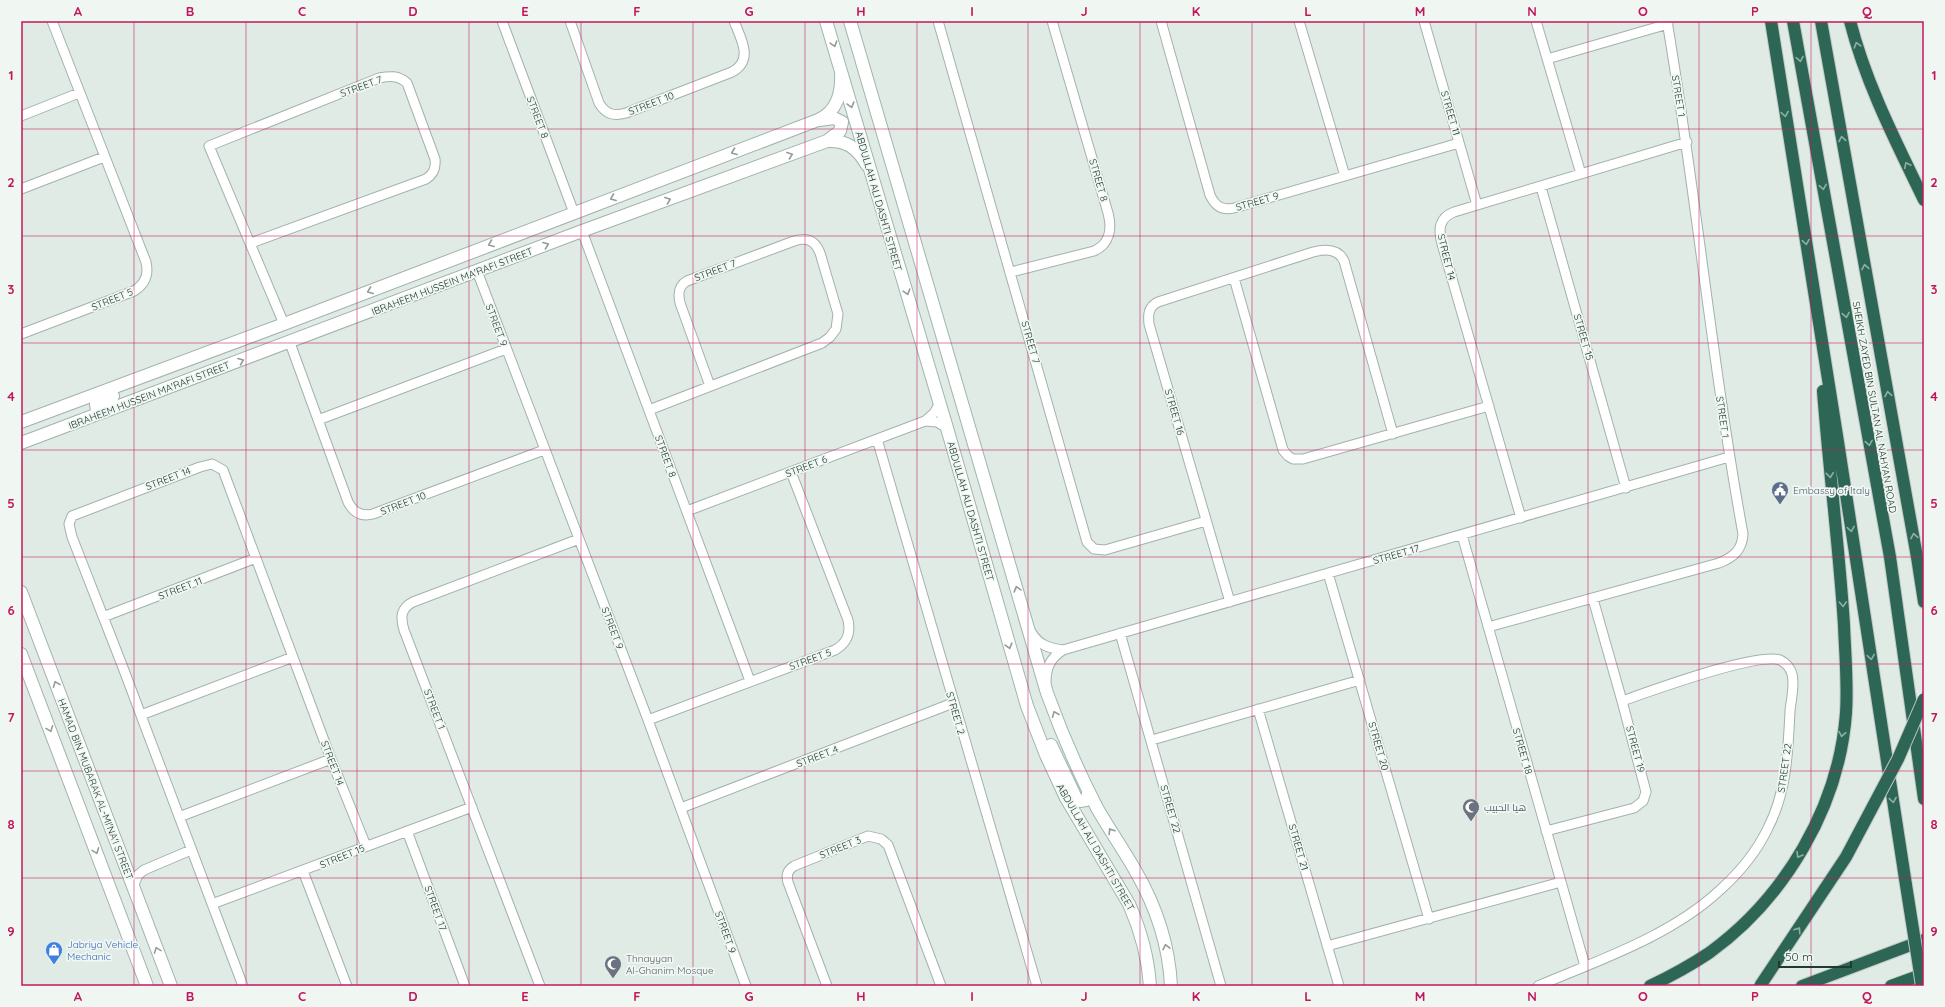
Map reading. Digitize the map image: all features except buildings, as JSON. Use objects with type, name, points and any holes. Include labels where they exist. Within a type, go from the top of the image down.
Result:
[{"type":"highway","points":[[1770,21],[1818,310],[1922,986]]},
{"type":"highway","name":"SHEIKH ZAYED BIN SULTAN AL NAHYAN ROAD","points":[[1793,21],[1890,557],[1924,799]]},
{"type":"highway","name":"SHEIKH ZAYED BIN SULTAN AL NAHYAN ROAD","points":[[1821,21],[1918,557],[1924,602]]},
{"type":"highway","points":[[1850,21],[1863,65],[1880,107],[1924,200]]},
{"type":"highway","points":[[1650,986],[1708,953],[1746,921],[1776,889],[1798,857],[1821,814],[1836,768],[1846,713],[1845,656],[1842,591],[1827,446],[1818,310]]},
{"type":"highway","points":[[1918,557],[1924,586]]},
{"type":"highway","points":[[1760,986],[1846,857],[1898,758],[1924,699]]},
{"type":"highway","points":[[1878,957],[1924,931]]},
{"type":"highway","points":[[1802,986],[1924,940]]},
{"type":"highway","points":[[1891,986],[1924,974]]},
{"type":"street","name":"STREET 5","points":[[21,334],[134,291],[142,285],[146,278],[146,262],[52,21]]},
{"type":"street","name":"STREET 8","points":[[502,21],[574,213]]},
{"type":"street","name":"STREET 10","points":[[570,21],[599,104],[606,112],[614,115],[626,113],[739,68],[744,59],[745,52],[734,21]]},
{"type":"street","name":"ABDULLAH ALI DASHTI STREET","points":[[826,21],[1034,724],[1066,798],[1122,892],[1136,920],[1147,956],[1150,986]]},
{"type":"street","name":"STREET 7","points":[[938,21],[1089,545],[1098,550],[1111,549],[1206,521]]},
{"type":"street","name":"STREET 8","points":[[1011,272],[1094,251],[1105,243],[1110,230],[1108,213],[1052,21]]},
{"type":"street","name":"STREET 9","points":[[1161,21],[1208,188],[1217,205],[1222,208],[1231,208],[1459,143]]},
{"type":"street","points":[[1299,21],[1345,176]]},
{"type":"street","name":"STREET 11","points":[[1424,21],[1477,205]]},
{"type":"street","points":[[1536,21],[1581,174]]},
{"type":"street","points":[[1547,59],[1668,22]]},
{"type":"street","name":"STREET 1","points":[[1488,627],[1719,563],[1737,553],[1742,545],[1743,534],[1729,457],[1687,142],[1668,22]]},
{"type":"street","name":"ABDULLAH ALI DASHTI STREET","points":[[853,23],[1047,693],[1088,790],[1136,871],[1154,909],[1167,950],[1172,986]]},
{"type":"street","name":"IBRAHEEM HUSSEIN MA'RAFI STREET","points":[[21,422],[284,324],[818,120],[828,114],[836,102],[841,81],[841,68]]},
{"type":"street","name":"STREET 7","points":[[251,243],[426,179],[432,174],[435,167],[435,159],[407,83],[400,78],[392,76],[379,78],[209,146],[284,324]]},
{"type":"street","points":[[21,116],[79,93]]},
{"type":"street","points":[[818,120],[834,118],[842,122],[840,131],[827,141]]},
{"type":"street","points":[[827,141],[841,142],[856,149],[871,174]]},
{"type":"street","name":"IBRAHEEM HUSSEIN MA'RAFI STREET","points":[[21,443],[290,343],[582,231],[827,141]]},
{"type":"street","name":"STREET 14","points":[[1521,518],[1440,232],[1441,222],[1445,216],[1477,205],[1687,142]]},
{"type":"street","points":[[21,189],[104,157]]},
{"type":"street","name":"STREET 15","points":[[1541,186],[1626,488]]},
{"type":"street","name":"STREET 8","points":[[582,231],[750,681]]},
{"type":"street","name":"STREET 7","points":[[649,410],[822,342],[833,334],[838,324],[837,309],[816,244],[803,238],[687,281],[682,285],[679,293],[680,303],[710,386]]},
{"type":"street","name":"STREET 16","points":[[1230,602],[1150,324],[1149,312],[1151,306],[1158,302],[1318,251],[1331,250],[1340,255],[1344,261],[1393,434]]},
{"type":"street","name":"STREET 9","points":[[477,271],[648,720],[746,986]]},
{"type":"street","points":[[1234,278],[1283,450],[1288,456],[1303,459],[1489,406]]},
{"type":"street","name":"STREET 10","points":[[290,343],[348,502],[354,511],[362,515],[373,514],[544,450]]},
{"type":"street","points":[[318,420],[506,349]]},
{"type":"street","points":[[104,412],[97,410],[98,402],[124,391],[140,377]]},
{"type":"street","name":"STREET 6","points":[[687,511],[925,421],[934,413],[940,403]]},
{"type":"street","points":[[925,421],[937,422],[947,428]]},
{"type":"street","name":"STREET 2","points":[[877,439],[1037,986]]},
{"type":"street","name":"STREET 17","points":[[1047,693],[1046,676],[1048,665],[1055,655],[1063,650],[1729,457]]},
{"type":"street","name":"STREET 14","points":[[243,986],[70,532],[69,521],[72,516],[77,512],[209,464],[216,465],[224,472],[331,759],[366,846]]},
{"type":"street","name":"STREET 5","points":[[648,720],[835,650],[843,645],[849,633],[848,620],[791,472]]},
{"type":"street","name":"STREET 18","points":[[1462,535],[1585,966]]},
{"type":"street","name":"STREET 1","points":[[540,986],[404,630],[402,612],[406,606],[413,602],[579,540]]},
{"type":"street","name":"STREET 11","points":[[103,617],[256,558]]},
{"type":"street","name":"STREET 20","points":[[1328,573],[1429,919]]},
{"type":"street","name":"HAMAD BIN MUBARAK AL-MI'NA'I STREET","points":[[21,592],[171,986]]},
{"type":"street","name":"STREET 19","points":[[1546,831],[1637,807],[1643,801],[1646,788],[1593,599]]},
{"type":"street","points":[[21,615],[26,625],[41,643]]},
{"type":"street","points":[[1027,625],[1035,638],[1042,644],[1051,648],[1063,650]]},
{"type":"street","name":"STREET 22","points":[[1120,633],[1152,740],[1220,986]]},
{"type":"street","points":[[21,654],[148,986]]},
{"type":"street","points":[[141,715],[293,657]]},
{"type":"street","name":"STREET 22","points":[[1538,986],[1655,934],[1690,914],[1720,890],[1754,852],[1774,815],[1783,786],[1787,758],[1792,675],[1788,665],[1781,661],[1761,660],[1728,667],[1622,701]]},
{"type":"street","points":[[1152,740],[1360,680]]},
{"type":"street","name":"STREET 4","points":[[680,808],[953,703]]},
{"type":"street","name":"STREET 21","points":[[1258,709],[1339,986]]},
{"type":"street","points":[[1034,724],[1052,747],[1075,796],[1080,801],[1086,800],[1088,797],[1088,790]]},
{"type":"street","points":[[179,817],[331,759]]},
{"type":"street","name":"STREET 15","points":[[212,904],[303,871],[472,806]]},
{"type":"street","name":"STREET 17","points":[[407,831],[465,986]]},
{"type":"street","name":"STREET 3","points":[[827,986],[789,885],[787,874],[794,866],[868,836],[877,837],[888,845],[941,986]]},
{"type":"street","points":[[133,887],[138,875],[144,870],[192,850]]},
{"type":"street","points":[[124,864],[131,869],[144,870]]},
{"type":"street","points":[[303,871],[347,986]]},
{"type":"street","points":[[1328,946],[1561,882]]},
{"type":"place","name":"Embassy of Italy","points":[[1780,505]]},
{"type":"place","name":"هيا الحبيب","points":[[1471,822]]},
{"type":"place","name":"Jabriya Vehicle Mechanic","points":[[54,965]]},
{"type":"place","name":"Thnayyan Al-Ghanim Mosque","points":[[613,979]]}]
